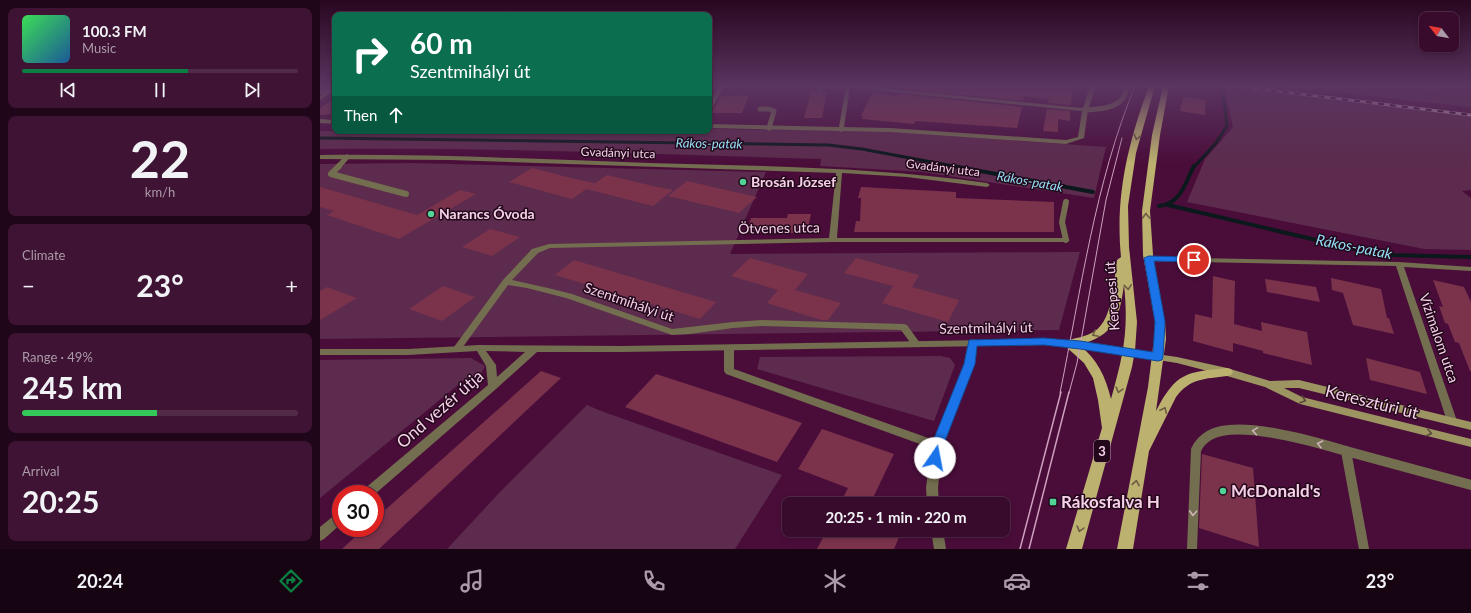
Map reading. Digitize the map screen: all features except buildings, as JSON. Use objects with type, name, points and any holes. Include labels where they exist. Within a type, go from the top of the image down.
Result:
[{"type":"main road","name":"Kerepesi út","points":[[1074,549],[1129,353],[1132,323],[1123,207],[1128,174],[1145,112]]},
{"type":"main road","points":[[1125,549],[1158,357],[1160,322],[1149,258],[1146,211],[1156,134],[1161,112]]},
{"type":"main road","points":[[1069,344],[1096,335],[1104,330],[1110,321],[1115,303],[1125,248]]},
{"type":"main road","points":[[1069,344],[1079,350],[1091,363],[1101,382],[1106,403],[1107,434]]},
{"type":"main road","name":"Keresztúri út","points":[[1129,353],[1177,360],[1227,372],[1268,384],[1300,400],[1471,443]]},
{"type":"main road","points":[[1140,457],[1172,392],[1181,382],[1192,377],[1227,372]]},
{"type":"main road","name":"Keresztúri út","points":[[1268,384],[1299,384],[1471,426]]},
{"type":"street","points":[[841,130],[844,112]]},
{"type":"street","points":[[712,126],[890,130],[1066,142],[1081,138],[1085,112]]},
{"type":"street","points":[[320,121],[332,122]]},
{"type":"street","name":"Gvadányi utca","points":[[320,157],[839,171],[911,175],[987,185]]},
{"type":"street","points":[[833,240],[839,171]]},
{"type":"street","name":"Ötvenes utca","points":[[506,282],[535,251],[549,246],[833,240],[1066,240]]},
{"type":"street","points":[[1149,258],[1399,264],[1471,269]]},
{"type":"street","name":"Vízimalom utca","points":[[1399,264],[1452,421]]},
{"type":"street","points":[[457,349],[506,282]]},
{"type":"street","name":"Szentmihályi út","points":[[506,282],[563,294],[672,332],[691,332],[742,324],[832,324],[904,327],[915,343]]},
{"type":"street","points":[[933,497],[932,488],[937,446],[969,364],[973,342]]},
{"type":"street","name":"Szentmihályi út","points":[[320,352],[479,348],[534,349],[729,347],[1044,342],[1069,344],[1129,353]]},
{"type":"street","name":"Szentmihályi út","points":[[320,346],[339,352]]},
{"type":"street","points":[[729,347],[729,371],[937,446]]},
{"type":"street","points":[[479,348],[491,365],[493,386]]},
{"type":"street","name":"Ond vezér útja","points":[[378,485],[534,349]]},
{"type":"street","points":[[320,535],[332,525]]},
{"type":"street","points":[[938,537],[940,549]]},
{"type":"lane","points":[[769,128],[774,112]]},
{"type":"lane","points":[[347,157],[331,174],[406,194]]},
{"type":"lane","points":[[1066,202],[1062,222],[1066,240]]},
{"type":"lane","points":[[1192,549],[1196,450],[1201,441],[1212,434],[1226,430],[1243,429],[1294,437],[1471,485]]},
{"type":"lane","points":[[1346,451],[1364,549]]},
{"type":"shaded area","points":[[1230,112],[1435,112],[1471,116],[1471,190],[1462,191],[1471,198],[1471,250],[1424,249],[1187,202],[1205,159],[1233,127]]},
{"type":"shaded area","points":[[712,129],[880,131],[1106,147],[1094,198],[922,172],[820,166],[821,159],[508,150],[320,149],[320,131],[332,131],[332,134],[712,134]]},
{"type":"shaded area","points":[[413,163],[766,172],[730,254],[1080,252],[1059,330],[320,339],[320,164]]},
{"type":"shaded area","points":[[941,356],[950,358],[955,365],[934,421],[757,369],[760,357]]},
{"type":"shaded area","points":[[471,358],[485,366],[477,383],[464,380],[336,485],[332,485],[332,488],[320,498],[320,360]]},
{"type":"shaded area","points":[[587,405],[782,475],[735,549],[447,549],[500,492]]},
{"type":"waterway","name":"Rákos-patak","points":[[1194,167],[1216,143],[1227,126],[1225,112]]},
{"type":"waterway","name":"Rákos-patak","points":[[320,138],[828,145],[862,149],[958,167]]},
{"type":"waterway","name":"Rákos-patak","points":[[953,166],[1093,192]]},
{"type":"waterway","name":"Rákos-patak","points":[[1159,206],[1166,204],[1177,197],[1185,186],[1194,166]]},
{"type":"waterway","name":"Rákos-patak","points":[[1168,205],[1367,252],[1389,255],[1471,257]]},
{"type":"tram line","points":[[1060,393],[1090,237],[1109,160],[1125,112]]},
{"type":"tram line","points":[[1069,393],[1077,363],[1106,200],[1122,138]]},
{"type":"tram line","points":[[1020,549],[1061,392]]},
{"type":"tram line","points":[[1029,549],[1069,392]]},
{"type":"railway","points":[[1443,112],[1471,115]]},
{"type":"place","name":"Brosán József","points":[[743,182]]},
{"type":"place","name":"Narancs Óvoda","points":[[431,214]]},
{"type":"place","name":"McDonald's","points":[[1223,491]]},
{"type":"place","name":"Rákosfalva H","points":[[1053,502]]},
{"type":"route","points":[[935,458],[937,446],[969,364],[973,342],[1044,342],[1080,345],[1158,357],[1160,322],[1149,258],[1194,260]]}]
